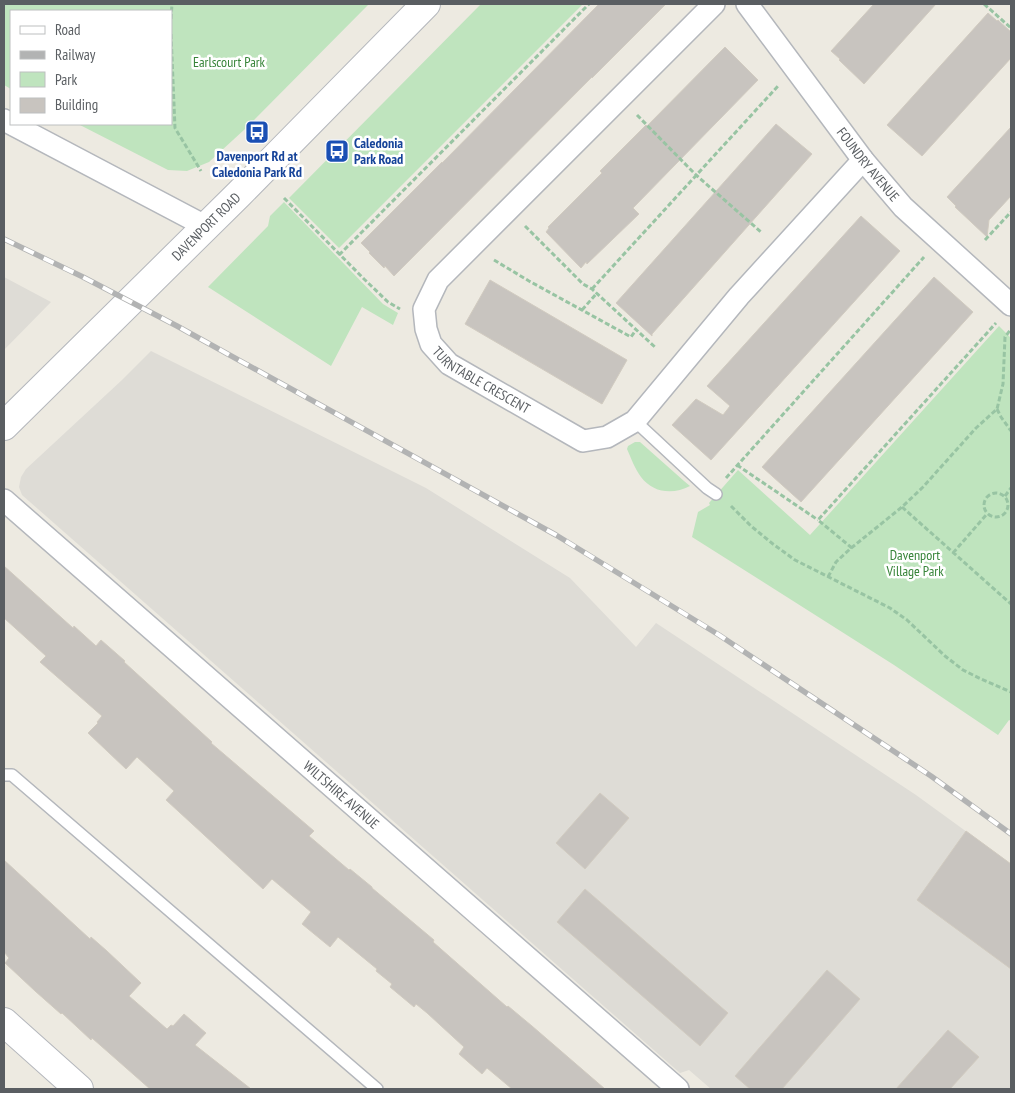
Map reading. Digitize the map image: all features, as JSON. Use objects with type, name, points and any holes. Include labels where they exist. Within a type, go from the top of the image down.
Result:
[{"type":"street","name":"DAVENPORT ROAD","points":[[4,426],[207,226],[426,4]]},
{"type":"street","name":"TURNTABLE CRESCENT","points":[[714,4],[438,280],[424,309],[426,329],[430,344],[449,364],[583,441],[607,436],[634,421],[739,296],[863,160]]},
{"type":"street","name":"FOUNDRY AVENUE","points":[[747,4],[863,160],[903,207],[1005,313]]},
{"type":"street","points":[[14,125],[207,226]]},
{"type":"street","name":"WILTSHIRE AVENUE","points":[[4,500],[678,1089]]},
{"type":"street","points":[[4,1022],[79,1089]]},
{"type":"lane","points":[[634,421],[707,488],[716,494]]},
{"type":"lane","points":[[4,775],[12,775],[376,1089]]},
{"type":"path","points":[[339,255],[590,4]]},
{"type":"path","points":[[984,4],[1011,28]]},
{"type":"path","points":[[172,58],[175,128],[201,171]]},
{"type":"path","points":[[592,289],[782,82]]},
{"type":"path","points":[[635,112],[696,175],[761,232]]},
{"type":"path","points":[[284,198],[388,302],[403,311]]},
{"type":"path","points":[[985,240],[1011,212]]},
{"type":"path","points":[[523,224],[583,284],[597,293],[656,348]]},
{"type":"path","points":[[724,480],[927,254]]},
{"type":"path","points":[[494,260],[631,337],[636,330]]},
{"type":"path","points":[[582,310],[597,293]]},
{"type":"path","points":[[818,520],[1005,313]]},
{"type":"path","points":[[828,578],[836,562],[902,507],[924,486],[976,428],[997,409],[1003,384],[1004,337],[1011,329]]},
{"type":"path","points":[[997,409],[1004,423],[1011,431]]},
{"type":"path","points":[[738,466],[818,520],[852,548]]},
{"type":"path","points":[[1004,496],[1011,488]]},
{"type":"path","points":[[997,493],[1004,496],[1008,503],[1005,514],[998,517],[988,514],[985,510],[984,502],[989,495],[997,493]]},
{"type":"path","points":[[716,494],[751,526],[795,560],[890,608],[907,620],[963,670],[1011,691]]},
{"type":"path","points":[[902,507],[1011,604]]},
{"type":"path","points":[[953,553],[988,514]]},
{"type":"shaded area","points":[[4,277],[51,302],[4,350]]},
{"type":"shaded area","points":[[151,351],[426,488],[570,578],[636,647],[656,623],[916,795],[1011,864],[1011,1089],[711,1089],[689,1070],[680,1073],[22,495],[19,487],[21,477],[26,469]]},
{"type":"green space","name":"Earlscourt Park","points":[[4,4],[369,4],[245,129],[209,162],[187,171],[168,170],[80,125],[172,125],[172,10],[10,10],[10,88],[4,85]]},
{"type":"green space","points":[[481,4],[583,4],[339,248],[289,198]]},
{"type":"green space","points":[[284,202],[383,304],[398,313],[393,325],[362,307],[331,366],[208,287],[268,226],[270,216]]},
{"type":"green space","name":"Davenport Village Park","points":[[999,326],[1011,338],[1011,721],[1009,720],[998,735],[894,665],[692,537],[698,512],[710,505],[709,503],[738,470],[810,535]]},
{"type":"green space","points":[[635,442],[640,442],[690,486],[677,491],[664,491],[646,482],[637,471],[627,449],[628,446]]},
{"type":"building","points":[[599,4],[666,4],[394,276],[361,243]]},
{"type":"building","points":[[874,4],[936,4],[864,84],[831,51]]},
{"type":"building","points":[[988,13],[1011,32],[1011,58],[922,156],[887,125]]},
{"type":"building","points":[[725,47],[758,80],[633,208],[639,214],[581,268],[546,232],[548,227],[602,173],[600,171]]},
{"type":"building","points":[[776,124],[812,154],[652,336],[616,303]]},
{"type":"building","points":[[1011,127],[1011,196],[989,220],[987,237],[947,197]]},
{"type":"building","points":[[861,216],[900,251],[711,460],[672,425],[696,399],[723,415],[730,406],[707,386]]},
{"type":"building","points":[[934,277],[973,312],[801,502],[762,467]]},
{"type":"building","points":[[490,280],[627,360],[602,404],[465,324]]},
{"type":"building","points":[[4,566],[73,628],[74,626],[96,646],[101,640],[211,743],[314,831],[309,836],[372,887],[434,940],[433,942],[507,1007],[605,1089],[512,1089],[487,1068],[482,1074],[459,1054],[464,1047],[416,1004],[414,1007],[390,987],[392,984],[376,971],[377,969],[338,937],[330,947],[302,924],[311,912],[272,879],[263,889],[166,800],[174,791],[137,757],[126,769],[88,733],[102,716],[40,662],[46,656],[4,618]]},
{"type":"building","points":[[600,793],[629,818],[585,869],[556,843]]},
{"type":"building","points":[[966,831],[1011,864],[1011,969],[917,900]]},
{"type":"building","points":[[4,860],[141,983],[129,996],[167,1029],[171,1025],[173,1026],[184,1014],[206,1033],[195,1045],[251,1089],[150,1089],[35,991],[5,963],[9,958],[4,952]]},
{"type":"building","points":[[585,889],[728,1013],[700,1046],[557,922]]},
{"type":"building","points":[[827,970],[860,999],[782,1089],[750,1089],[735,1076]]},
{"type":"building","points":[[948,1030],[979,1057],[950,1089],[896,1089]]},
{"type":"railway","points":[[4,239],[83,277],[177,326],[556,535],[719,635],[931,776],[1011,834]]},
{"type":"place","name":"Davenport Rd at Caledonia Park Rd","points":[[257,132]]},
{"type":"place","name":"Caledonia Park Road","points":[[337,151]]}]
